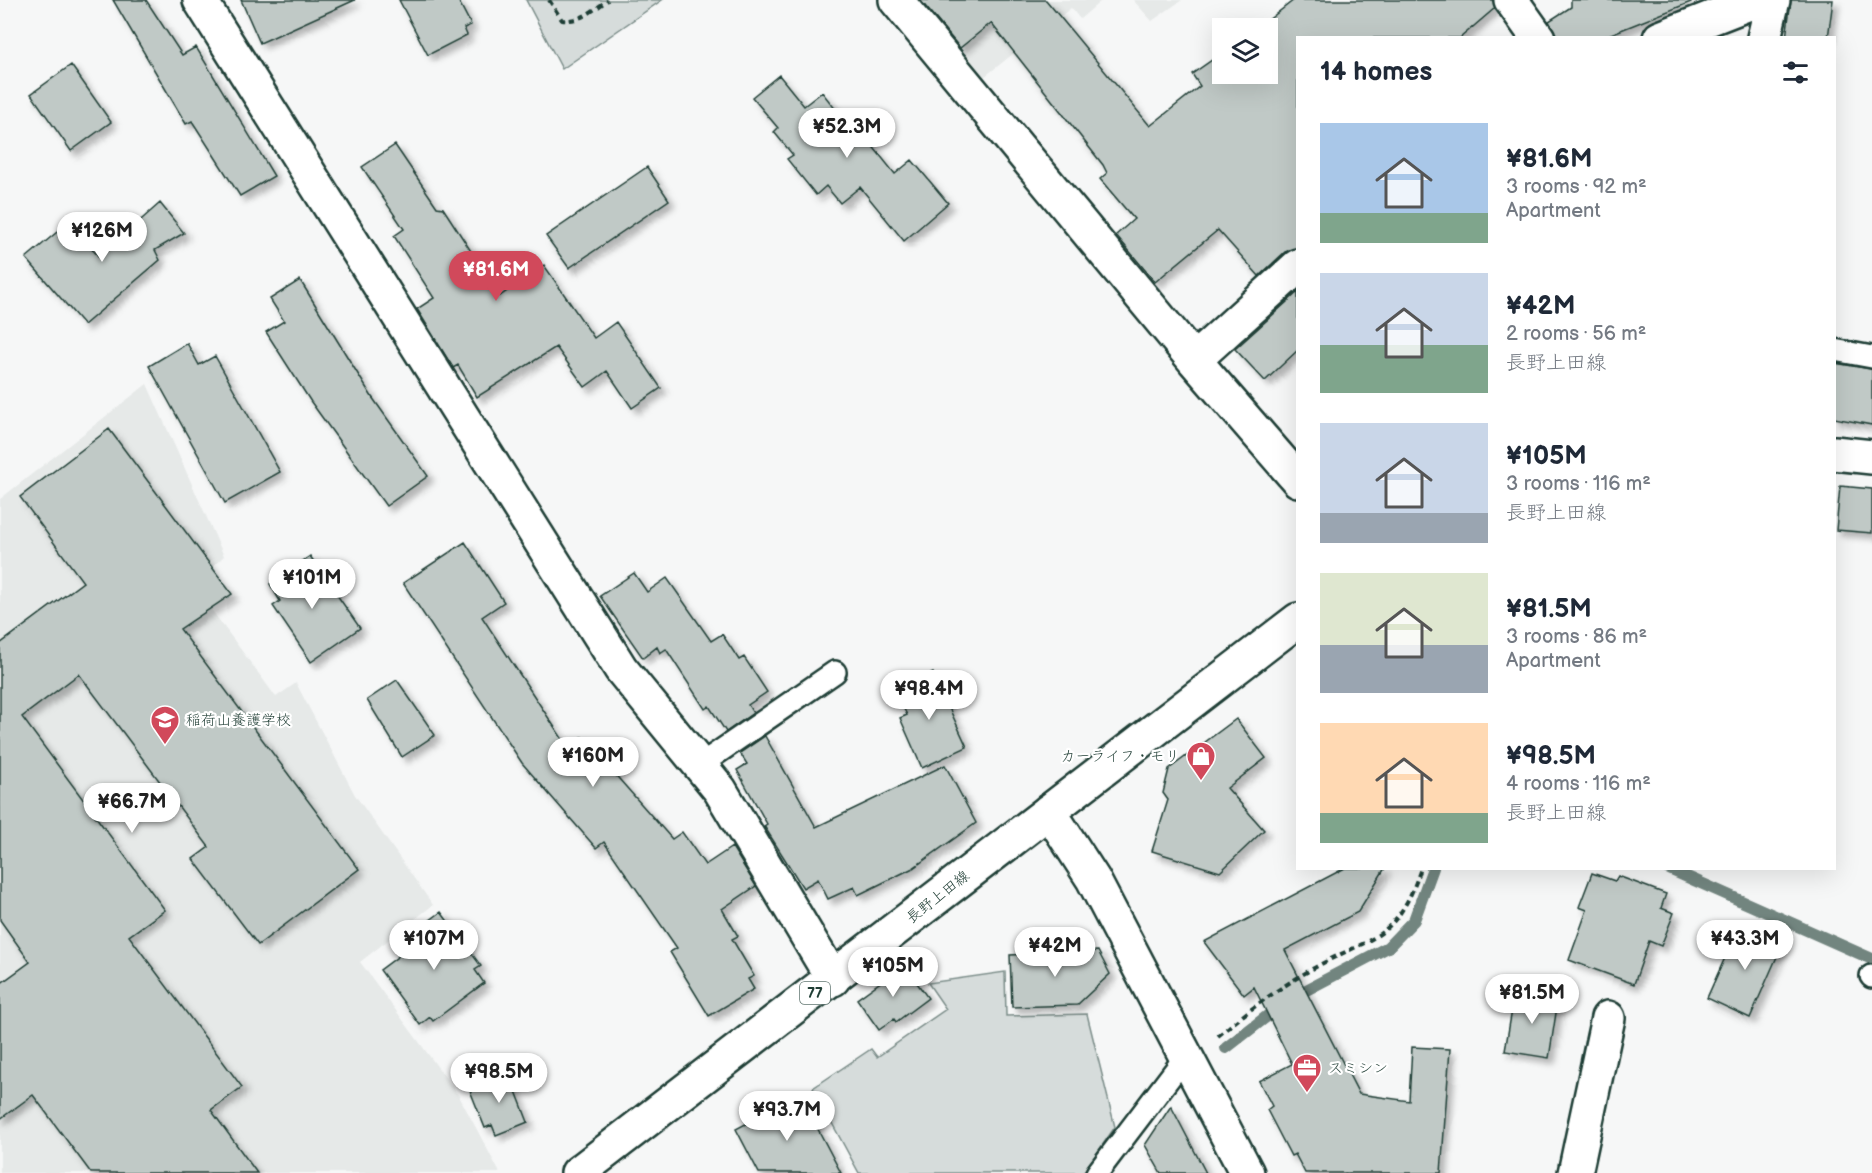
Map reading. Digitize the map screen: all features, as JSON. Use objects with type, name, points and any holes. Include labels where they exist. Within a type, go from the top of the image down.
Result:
[{"type":"street","points":[[200,0],[621,669],[720,790],[833,979]]},
{"type":"street","points":[[896,0],[1194,360],[1296,478]]},
{"type":"street","points":[[1511,0],[1537,36]]},
{"type":"street","points":[[1665,36],[1757,0]]},
{"type":"street","points":[[1764,36],[1773,0]]},
{"type":"street","points":[[1194,360],[1296,268]]},
{"type":"street","points":[[1836,453],[1872,457]]},
{"type":"street","name":"長野上田線","points":[[579,1173],[1296,622]]},
{"type":"street","points":[[1049,811],[1093,879],[1247,1173]]},
{"type":"street","points":[[1575,1173],[1608,1018]]},
{"type":"lane","points":[[1836,350],[1872,357]]},
{"type":"lane","points":[[700,765],[835,672]]},
{"type":"lane","points":[[1097,1173],[1186,1056]]},
{"type":"path","points":[[549,0],[562,20],[572,21],[581,18],[608,0]]},
{"type":"path","points":[[1186,1056],[1209,1044],[1245,1013],[1308,971],[1382,934],[1403,914],[1420,870]]},
{"type":"shaded area","points":[[526,0],[662,0],[562,69]]},
{"type":"shaded area","points":[[915,0],[1102,0],[1080,19],[1071,8],[979,81]]},
{"type":"shaded area","points":[[1133,0],[1182,0],[1152,21]]},
{"type":"shaded area","name":"稲荷山養護学校","points":[[147,384],[224,556],[193,585],[276,697],[296,683],[355,795],[433,905],[360,962],[459,1096],[500,1173],[0,1173],[0,499]]},
{"type":"shaded area","points":[[1005,972],[1006,1016],[1087,1014],[1115,1127],[1083,1173],[859,1173],[813,1088],[871,1049],[877,1057],[946,1009],[928,983]]},
{"type":"building","points":[[113,0],[146,0],[182,55],[196,47],[274,176],[240,196],[192,121],[186,124]]},
{"type":"building","points":[[241,0],[355,0],[260,43]]},
{"type":"building","points":[[399,0],[458,0],[471,25],[464,28],[467,35],[428,55]]},
{"type":"building","points":[[920,0],[1046,0],[1150,126],[1200,86],[1192,74],[1212,60],[1212,84],[1278,84],[1278,18],[1271,18],[1294,0],[1493,0],[1495,8],[1462,36],[1296,36],[1296,249],[1285,252],[1259,276],[1218,230],[1155,282],[1116,235],[1134,219],[1100,179],[1107,173],[1103,165],[991,23],[960,48]]},
{"type":"building","points":[[1571,0],[1691,0],[1691,2],[1606,36],[1556,36],[1549,21],[1571,7]]},
{"type":"building","points":[[1791,0],[1833,0],[1828,36],[1786,36]]},
{"type":"building","points":[[71,65],[111,122],[71,151],[31,94]]},
{"type":"building","points":[[779,75],[804,106],[822,92],[854,133],[859,129],[895,174],[912,160],[948,203],[904,241],[860,187],[840,203],[826,186],[816,195],[787,159],[793,155],[774,132],[778,128],[752,97]]},
{"type":"building","points":[[395,145],[437,207],[443,208],[500,296],[544,265],[594,338],[616,322],[661,388],[632,408],[607,371],[585,387],[556,347],[477,397],[458,365],[453,368],[417,309],[434,298],[394,236],[404,229],[362,167]]},
{"type":"building","points":[[647,167],[669,200],[569,268],[546,236]]},
{"type":"building","points":[[160,203],[184,233],[155,250],[160,260],[84,325],[26,258],[69,222],[99,257]]},
{"type":"building","points":[[300,280],[372,397],[428,476],[386,506],[311,402],[266,332],[284,321],[270,299]]},
{"type":"building","points":[[1296,294],[1296,352],[1265,381],[1235,349]]},
{"type":"building","points":[[187,343],[199,365],[215,356],[280,472],[225,503],[149,366]]},
{"type":"building","points":[[1836,363],[1872,369],[1872,425],[1836,418]]},
{"type":"building","points":[[109,429],[232,594],[180,629],[359,869],[258,945],[193,859],[209,847],[79,674],[22,717],[165,910],[129,936],[242,1087],[211,1110],[257,1173],[91,1173],[33,1095],[0,1119],[0,984],[30,962],[0,920],[0,644],[83,582],[20,497]]},
{"type":"building","points":[[1840,486],[1872,489],[1872,533],[1836,530]]},
{"type":"building","points":[[465,542],[504,602],[482,617],[569,749],[582,737],[672,839],[682,832],[705,865],[732,847],[756,886],[722,909],[738,936],[732,939],[754,976],[748,979],[754,989],[709,1016],[670,952],[677,948],[604,842],[596,848],[522,763],[403,583]]},
{"type":"building","points":[[310,556],[360,628],[311,662],[273,606],[280,601],[270,584]]},
{"type":"building","points":[[634,573],[647,592],[667,578],[711,641],[722,634],[739,660],[744,657],[767,692],[748,705],[753,713],[726,732],[709,706],[705,709],[666,649],[660,653],[657,647],[643,658],[600,596]]},
{"type":"building","points":[[933,673],[967,747],[922,768],[900,718],[907,715],[895,691]]},
{"type":"building","points":[[397,680],[435,735],[402,757],[367,700]]},
{"type":"building","points":[[1236,719],[1266,758],[1227,788],[1264,830],[1220,872],[1152,851],[1168,800],[1163,793],[1169,769]]},
{"type":"building","points":[[765,736],[816,827],[945,765],[976,823],[913,868],[858,895],[854,887],[828,899],[818,879],[803,888],[764,826],[767,824],[737,770],[747,764],[740,753]]},
{"type":"building","points":[[1341,870],[1384,870],[1358,912],[1285,950],[1359,1094],[1409,1101],[1412,1047],[1450,1049],[1441,1173],[1305,1173],[1295,1154],[1291,1156],[1267,1110],[1272,1106],[1259,1081],[1292,1064],[1254,987],[1244,995],[1204,942]]},
{"type":"building","points":[[1592,873],[1615,881],[1618,876],[1666,894],[1661,908],[1674,913],[1661,946],[1649,941],[1634,984],[1569,960],[1587,910],[1579,907]]},
{"type":"building","points":[[441,912],[481,966],[475,970],[484,983],[433,1021],[430,1017],[420,1025],[380,970],[412,946],[406,938]]},
{"type":"building","points":[[1740,924],[1783,943],[1750,1018],[1707,998]]},
{"type":"building","points":[[1098,951],[1110,974],[1077,1005],[1012,1007],[1010,955]]},
{"type":"building","points":[[904,965],[928,998],[896,1022],[894,1019],[879,1030],[857,999]]},
{"type":"building","points":[[1515,992],[1558,1000],[1549,1058],[1505,1051]]},
{"type":"building","points":[[509,1073],[528,1122],[496,1135],[492,1125],[485,1128],[469,1088]]},
{"type":"building","points":[[800,1095],[841,1173],[759,1173],[736,1129]]},
{"type":"building","points":[[1171,1106],[1206,1173],[1161,1173],[1145,1145]]},
{"type":"waterway","points":[[1293,997],[1388,947],[1414,920],[1432,870]]},
{"type":"waterway","points":[[1672,870],[1872,959]]},
{"type":"waterway","points":[[1226,1048],[1279,1007]]},
{"type":"place","name":"稲荷山養護学校","points":[[165,746]]},
{"type":"place","name":"カーライフ・モリ","points":[[1201,782]]},
{"type":"place","name":"スミシン","points":[[1307,1094]]}]
